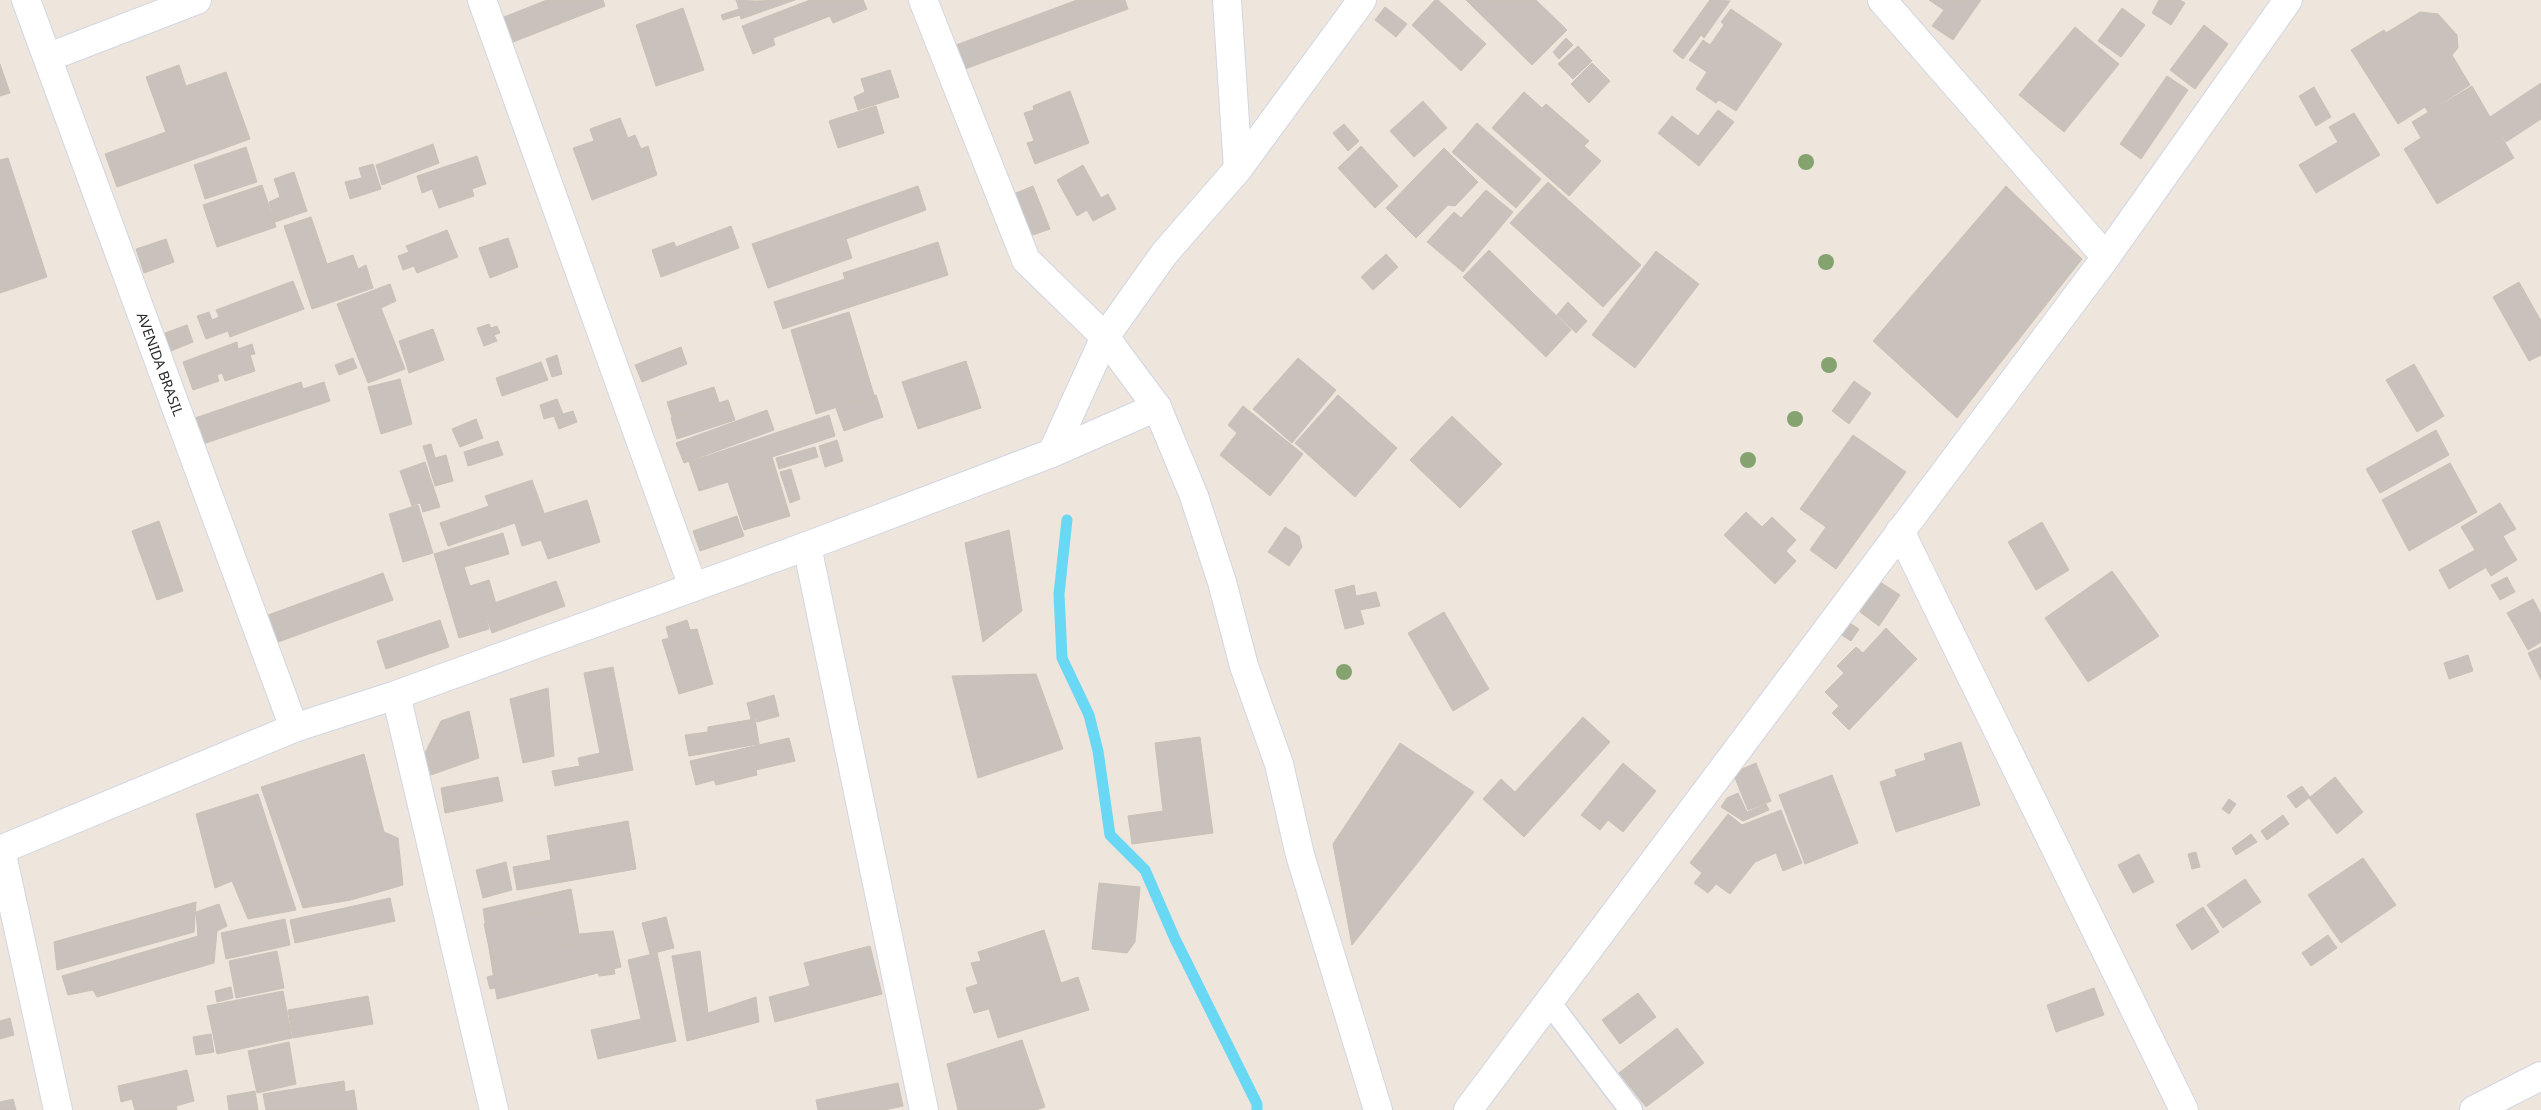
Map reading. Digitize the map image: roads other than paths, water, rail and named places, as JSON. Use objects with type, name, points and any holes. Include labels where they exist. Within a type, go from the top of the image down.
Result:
[{"type":"street","name":"AVENIDA BRASIL","points":[[26,0],[49,57],[81,152],[294,728]]},
{"type":"street","points":[[49,57],[197,0]]},
{"type":"street","points":[[482,0],[693,587]]},
{"type":"street","points":[[923,0],[1026,260],[1105,337],[1157,407],[1194,496],[1222,582],[1244,666],[1279,764],[1300,855],[1337,982],[1378,1110]]},
{"type":"street","points":[[1227,0],[1238,169]]},
{"type":"street","points":[[1052,454],[1105,337],[1164,254],[1238,169],[1362,0]]},
{"type":"street","points":[[1882,0],[2106,256]]},
{"type":"street","points":[[1468,1110],[2106,256],[2288,0]]},
{"type":"street","points":[[58,1110],[0,850],[294,728],[396,695],[807,546],[1052,454],[1157,407]]},
{"type":"street","points":[[1900,531],[2184,1110]]},
{"type":"street","points":[[807,546],[924,1110]]},
{"type":"street","points":[[396,695],[494,1110]]},
{"type":"street","points":[[2474,1110],[2541,1076]]},
{"type":"lane","points":[[1549,1002],[1631,1110]]},
{"type":"waterway","points":[[1067,520],[1059,594],[1062,658],[1089,715],[1098,751],[1110,835],[1145,870],[1175,939],[1257,1104],[1257,1110]]}]
